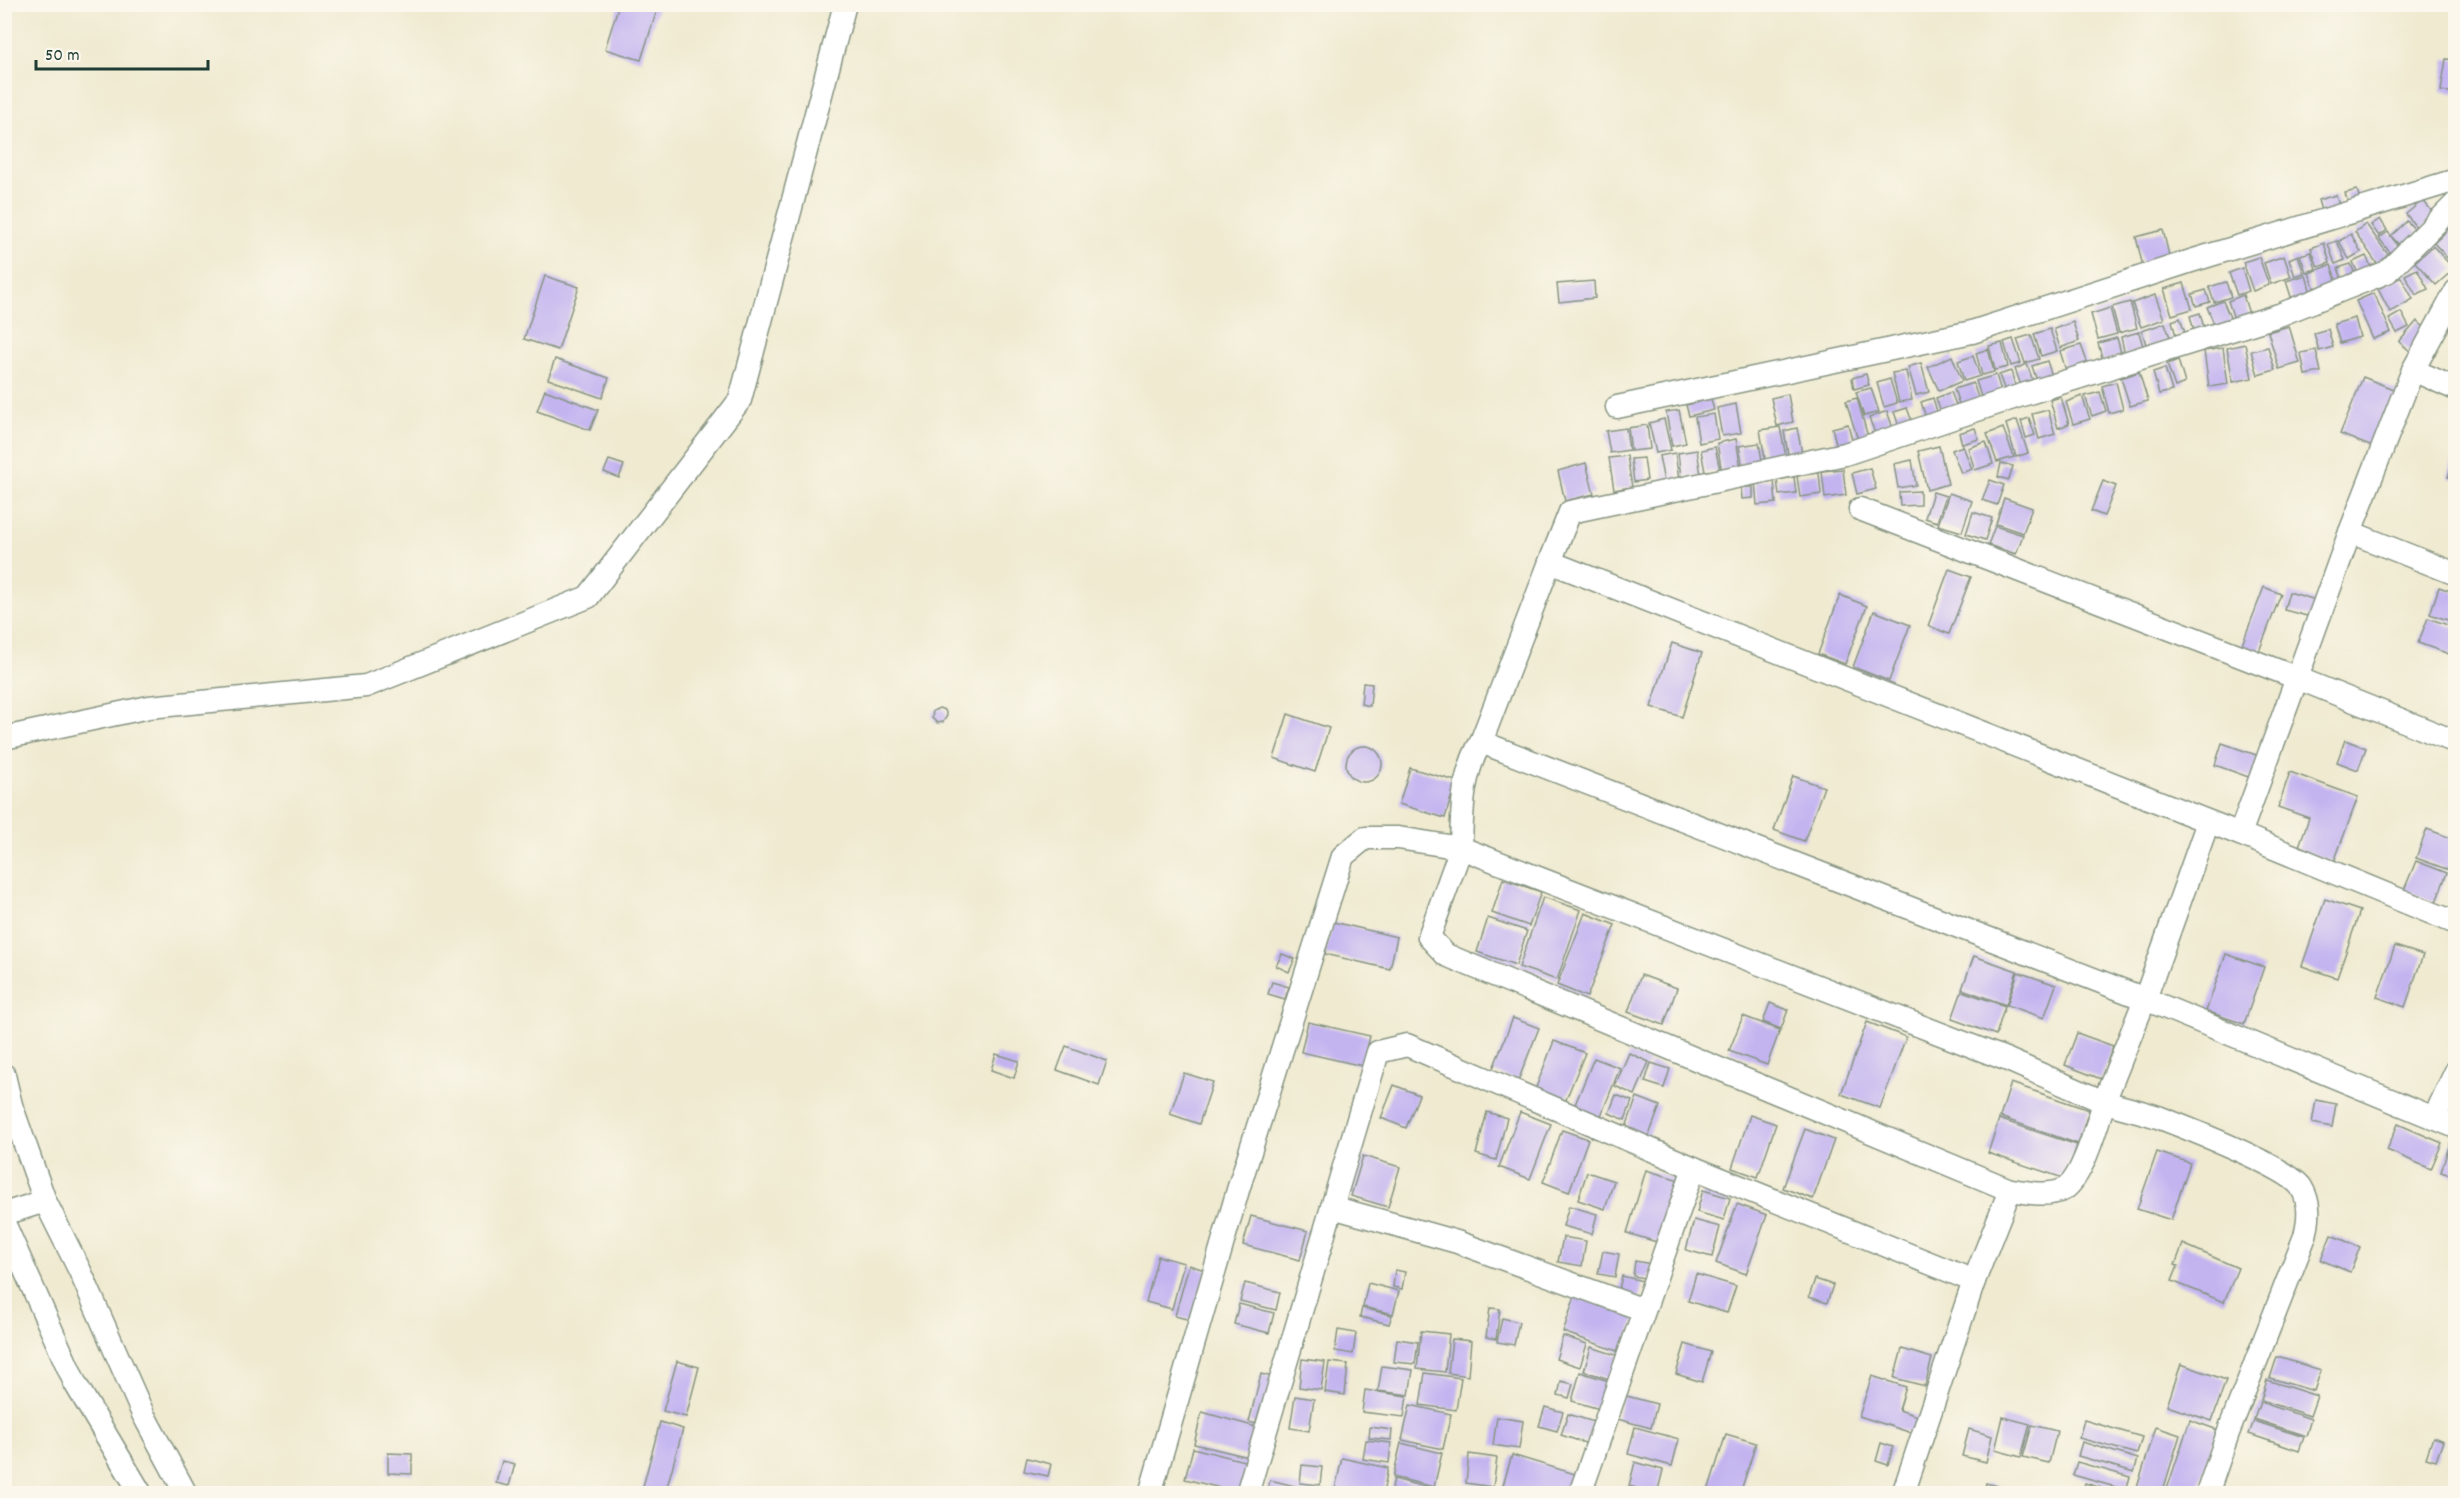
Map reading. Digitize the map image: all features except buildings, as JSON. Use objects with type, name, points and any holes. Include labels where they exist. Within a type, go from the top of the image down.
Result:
[{"type":"street","points":[[4,738],[149,707],[366,686],[588,597],[740,400],[845,4]]},
{"type":"street","points":[[1617,407],[1972,332],[2191,261],[2456,180]]},
{"type":"street","points":[[2208,822],[2145,999],[2076,1176],[2064,1190],[2045,1194],[2010,1190],[1446,955],[1430,938],[1461,848],[1462,802],[1470,760],[1481,742],[1570,512],[1845,454],[2019,396],[2279,315],[2387,272],[2456,203]]},
{"type":"street","points":[[2241,834],[2350,532],[2413,370],[2456,291]]},
{"type":"street","points":[[2413,370],[2456,389]]},
{"type":"street","points":[[1860,508],[2456,742]]},
{"type":"street","points":[[2350,532],[2456,574]]},
{"type":"street","points":[[1550,562],[2241,834],[2456,923]]},
{"type":"street","points":[[1481,742],[2145,999],[2456,1127]]},
{"type":"street","points":[[1150,1494],[1238,1190],[1343,856],[1365,838],[1398,838],[1461,848],[2008,1060],[2104,1102],[2157,1116],[2270,1164],[2290,1175],[2301,1186],[2307,1200],[2309,1216],[2305,1236],[2228,1433],[2207,1494]]},
{"type":"street","points":[[1247,1494],[1378,1052],[1407,1045],[1694,1168],[1974,1281]]},
{"type":"street","points":[[2434,1118],[2456,1071]]},
{"type":"street","points":[[4,1076],[45,1201],[80,1271],[143,1414],[186,1494]]},
{"type":"street","points":[[1580,1494],[1694,1168]]},
{"type":"street","points":[[1903,1494],[1974,1281],[2010,1190]]},
{"type":"street","points":[[4,1214],[45,1201]]},
{"type":"street","points":[[1332,1207],[1457,1242],[1644,1310]]},
{"type":"street","points":[[4,1223],[75,1383],[141,1494]]}]
